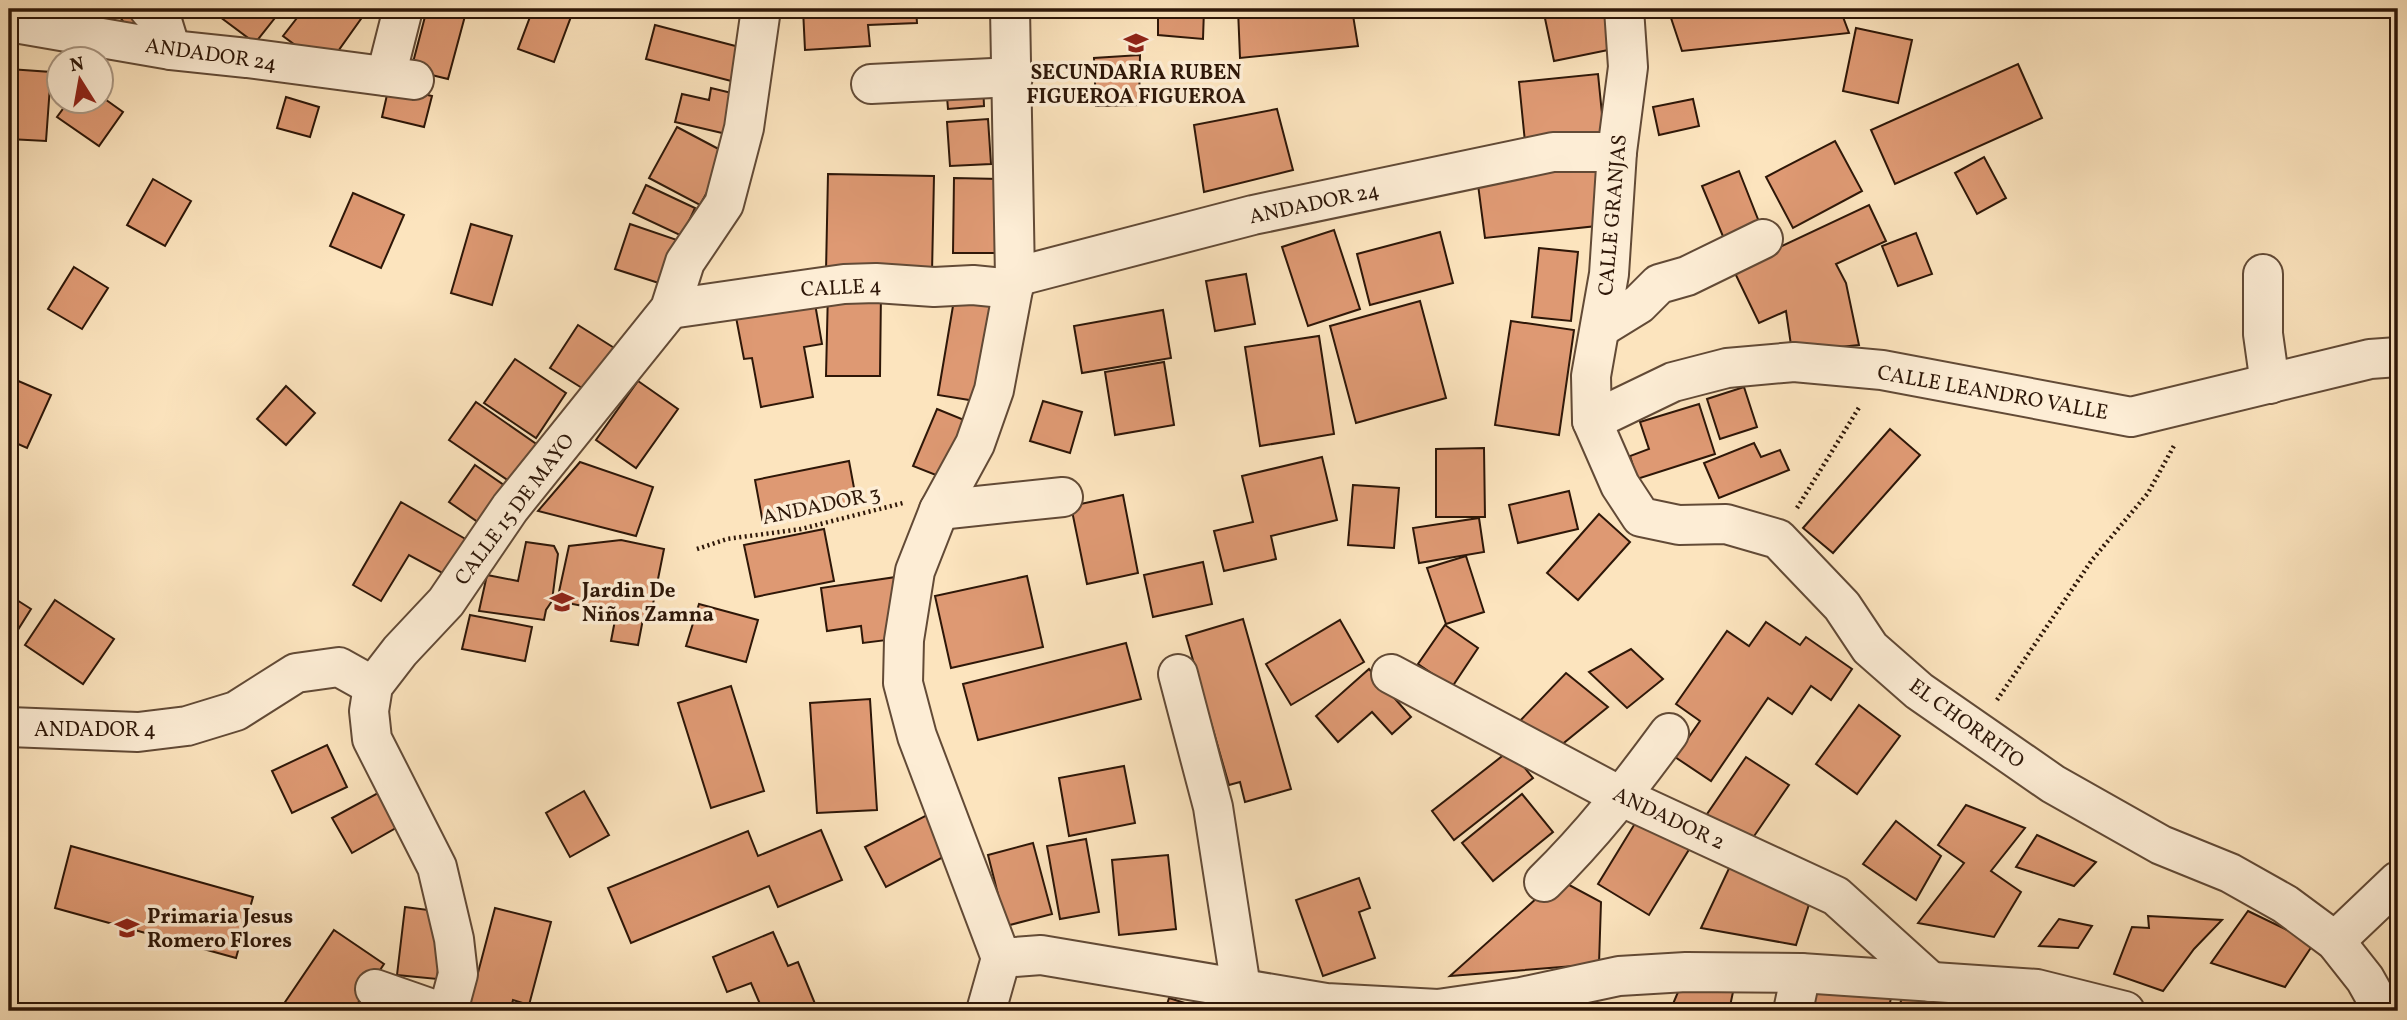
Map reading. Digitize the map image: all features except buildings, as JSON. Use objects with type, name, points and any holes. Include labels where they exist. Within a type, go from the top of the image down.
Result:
[{"type":"street","points":[[149,9],[163,24],[171,50]]},
{"type":"street","name":"ANDADOR 24","points":[[9,22],[171,50],[400,78],[403,9]]},
{"type":"street","name":"CALLE 15 DE MAYO","points":[[373,685],[446,601],[510,508],[670,309],[685,262],[724,204],[744,128],[761,9]]},
{"type":"street","points":[[986,1011],[1002,958],[917,736],[904,683],[904,640],[915,571],[945,500],[975,444],[994,390],[1014,283],[1010,9]]},
{"type":"street","name":"CALLE GRANJAS","points":[[1592,421],[1591,376],[1609,274],[1617,152],[1628,67],[1624,9]]},
{"type":"street","points":[[871,84],[1013,77]]},
{"type":"street","name":"ANDADOR 24","points":[[1014,283],[1253,215],[1553,152],[1617,152]]},
{"type":"street","points":[[1600,328],[1639,304],[1659,284],[1687,276],[1763,239]]},
{"type":"street","points":[[2263,274],[2263,334],[2270,384]]},
{"type":"street","name":"CALLE 4","points":[[670,309],[844,284],[876,282],[934,287],[1014,283]]},
{"type":"street","name":"CALLE LEANDRO VALLE","points":[[1592,421],[1673,382],[1727,368],[1794,362],[1882,370],[2131,417],[2370,359],[2398,357]]},
{"type":"street","points":[[1592,421],[1620,485],[1641,517],[1679,525],[1726,524],[1778,539]]},
{"type":"street","points":[[945,500],[1063,497]]},
{"type":"street","name":"EL CHORRITO","points":[[1778,539],[1842,606],[1870,648],[1919,691],[2053,784],[2161,845],[2230,873],[2285,904],[2335,942],[2365,979],[2383,1011]]},
{"type":"street","name":"ANDADOR 4","points":[[9,727],[138,732],[187,726],[236,711],[296,673],[339,667],[373,685]]},
{"type":"street","points":[[1178,674],[1213,807],[1241,988]]},
{"type":"street","name":"ANDADOR 2","points":[[1391,674],[1622,797],[1836,896],[1931,982]]},
{"type":"street","points":[[373,685],[369,711],[372,738],[437,867],[454,939],[458,974],[448,1011]]},
{"type":"street","points":[[1544,882],[1584,843],[1669,733]]},
{"type":"street","points":[[2335,942],[2398,881]]},
{"type":"street","points":[[1002,958],[1041,955],[1326,1003],[1438,1009],[1521,997],[1619,976],[1686,972],[1801,973],[2037,989],[2125,1011]]},
{"type":"street","points":[[1793,1011],[1801,973]]},
{"type":"street","points":[[375,989],[438,1011]]},
{"type":"path","points":[[1778,539],[1882,370]]},
{"type":"path","points":[[1977,730],[2092,560],[2148,493],[2198,401]]},
{"type":"path","name":"ANDADOR 3","points":[[697,549],[727,539],[814,526],[945,500]]},
{"type":"path","points":[[845,1011],[867,1006]]},
{"type":"place","name":"SECUNDARIA RUBEN FIGUEROA FIGUEROA","points":[[1136,43]]},
{"type":"place","name":"Jardin De Niños Zamna","points":[[562,602]]},
{"type":"place","name":"Primaria Jesus Romero Flores","points":[[127,928]]}]
